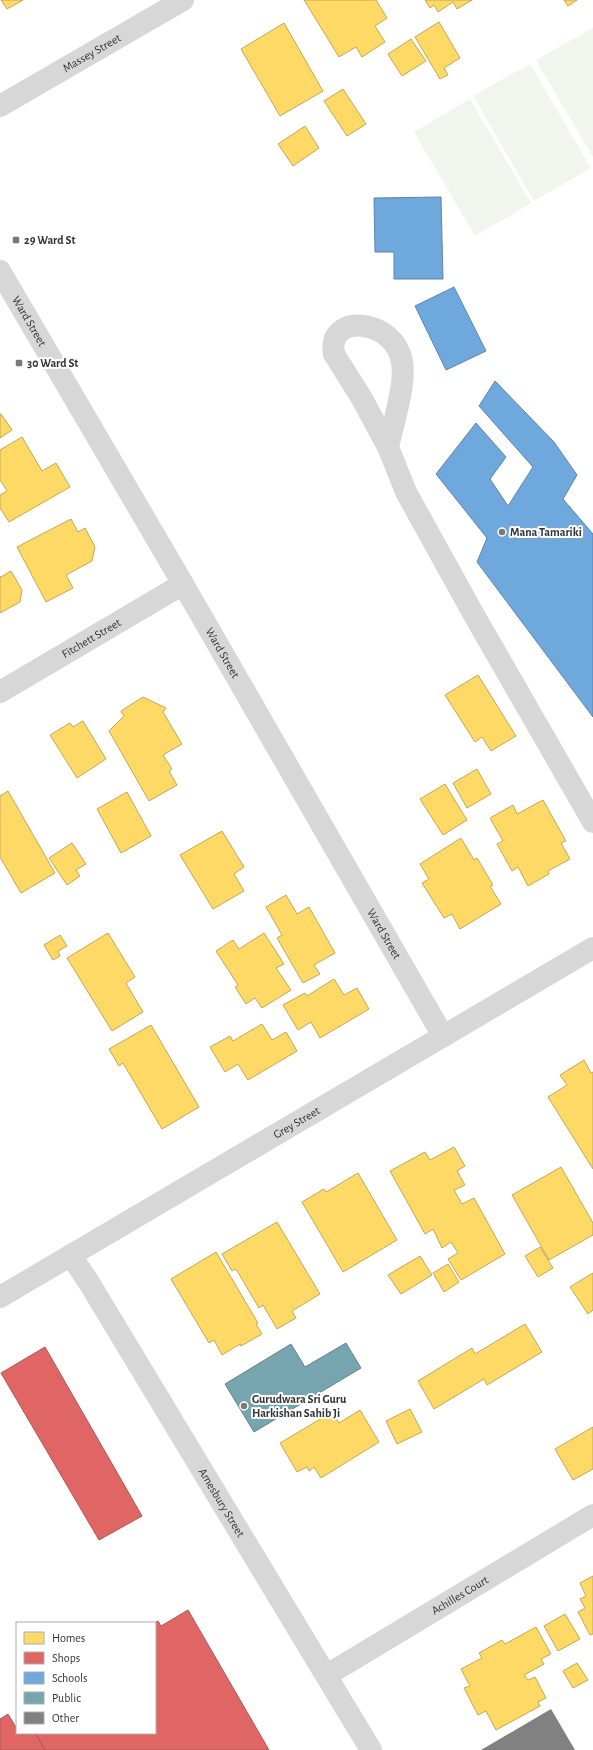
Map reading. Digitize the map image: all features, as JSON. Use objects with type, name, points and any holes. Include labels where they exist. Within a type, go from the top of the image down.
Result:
[{"type":"street","name":"Massey Street","points":[[0,106],[183,0]]},
{"type":"street","name":"Ward Street","points":[[0,271],[183,584],[443,1036]]},
{"type":"street","points":[[388,446],[402,382],[402,362],[399,352],[387,335],[375,329],[362,326],[345,329],[338,332],[334,339],[332,346],[334,354],[361,397],[388,446],[406,492],[474,615],[593,822]]},
{"type":"street","name":"Fitchett Street","points":[[0,692],[183,584]]},
{"type":"street","name":"Grey Street","points":[[0,1297],[593,948]]},
{"type":"street","name":"Amesbury Street","points":[[71,1256],[88,1281],[371,1750]]},
{"type":"street","name":"Achilles Court","points":[[327,1675],[593,1515]]},
{"type":"shaded area","points":[[593,28],[593,157],[536,60]]},
{"type":"shaded area","points":[[530,64],[591,168],[534,201],[473,96]]},
{"type":"shaded area","points":[[470,99],[531,203],[475,236],[414,132]]},
{"type":"building: Homes","points":[[1,0],[23,0],[7,9]]},
{"type":"building: Homes","points":[[304,0],[376,0],[387,18],[375,26],[385,42],[362,57],[356,47],[339,57]]},
{"type":"building: Homes","points":[[425,0],[472,0],[457,9],[453,2],[438,12],[434,5],[430,8]]},
{"type":"building: Homes","points":[[564,0],[577,0],[568,6]]},
{"type":"building: Homes","points":[[439,22],[460,58],[444,68],[448,75],[440,79],[415,37]]},
{"type":"building: Homes","points":[[284,23],[323,91],[280,116],[241,49]]},
{"type":"building: Homes","points":[[411,39],[426,61],[402,76],[388,54]]},
{"type":"building: Homes","points":[[343,89],[366,124],[347,136],[324,101]]},
{"type":"building: Homes","points":[[305,126],[319,148],[293,166],[278,144]]},
{"type":"building: Homes","points":[[0,414],[12,430],[0,438]]},
{"type":"building: Homes","points":[[22,437],[42,471],[56,463],[70,487],[9,522],[0,508],[0,495],[7,491],[0,480],[0,450]]},
{"type":"building: Homes","points":[[71,519],[78,532],[85,528],[95,547],[92,561],[66,575],[73,588],[46,602],[17,547]]},
{"type":"building: Homes","points":[[11,571],[22,590],[20,602],[0,613],[0,576],[1,577]]},
{"type":"building: Homes","points":[[478,675],[516,736],[491,751],[482,737],[475,742],[445,695]]},
{"type":"building: Homes","points":[[143,697],[166,708],[163,712],[182,744],[163,755],[172,769],[169,771],[177,785],[149,801],[109,731],[124,716],[121,711]]},
{"type":"building: Homes","points":[[83,721],[106,759],[77,778],[50,735],[70,723],[73,727]]},
{"type":"building: Homes","points":[[477,769],[491,794],[467,808],[453,783]]},
{"type":"building: Homes","points":[[445,784],[467,820],[443,835],[420,799]]},
{"type":"building: Homes","points":[[8,791],[55,873],[21,893],[0,857],[0,796]]},
{"type":"building: Homes","points":[[127,792],[151,836],[121,853],[97,809]]},
{"type":"building: Homes","points":[[543,800],[566,841],[561,843],[570,859],[548,871],[549,874],[528,886],[518,867],[512,871],[497,844],[503,841],[490,818],[513,805],[517,814]]},
{"type":"building: Homes","points":[[222,831],[244,867],[234,874],[244,891],[213,909],[180,855]]},
{"type":"building: Homes","points":[[461,838],[474,860],[477,858],[493,885],[490,886],[501,904],[460,929],[452,914],[444,918],[422,883],[429,879],[420,864]]},
{"type":"building: Homes","points":[[72,843],[86,864],[76,870],[80,876],[67,885],[49,858]]},
{"type":"building: Homes","points":[[286,895],[297,914],[309,907],[335,953],[314,965],[320,974],[303,983],[277,938],[282,935],[266,907]]},
{"type":"building: Homes","points":[[108,933],[135,977],[126,983],[143,1012],[112,1031],[67,958]]},
{"type":"building: Homes","points":[[264,933],[284,964],[276,968],[291,990],[262,1008],[255,998],[246,1004],[235,987],[238,985],[216,951],[233,940],[239,949]]},
{"type":"building: Homes","points":[[60,935],[67,946],[58,951],[60,956],[53,960],[44,945]]},
{"type":"building: Homes","points":[[334,979],[344,995],[357,988],[369,1009],[320,1038],[311,1022],[298,1030],[283,1005],[305,993],[307,996]]},
{"type":"building: Homes","points":[[262,1024],[272,1040],[286,1032],[297,1051],[248,1080],[238,1064],[225,1072],[210,1047],[230,1036],[233,1041]]},
{"type":"building: Homes","points":[[151,1025],[199,1107],[162,1129],[123,1063],[119,1066],[109,1049]]},
{"type":"building: Homes","points":[[584,1060],[591,1073],[593,1072],[593,1169],[548,1097],[567,1085],[560,1075]]},
{"type":"building: Homes","points":[[454,1147],[465,1166],[457,1171],[465,1185],[454,1190],[462,1204],[474,1198],[505,1254],[461,1280],[448,1259],[458,1253],[451,1242],[442,1248],[433,1229],[425,1234],[390,1171],[425,1152],[430,1160]]},
{"type":"building: Homes","points":[[561,1167],[593,1223],[593,1235],[549,1260],[512,1195]]},
{"type":"building: Homes","points":[[358,1173],[397,1240],[343,1272],[302,1202],[324,1189],[326,1192]]},
{"type":"building: Homes","points":[[277,1222],[320,1294],[292,1311],[296,1318],[277,1329],[263,1305],[259,1308],[236,1269],[232,1271],[222,1254]]},
{"type":"building: Homes","points":[[540,1247],[553,1268],[538,1277],[525,1256]]},
{"type":"building: Homes","points":[[216,1252],[258,1323],[256,1324],[262,1334],[241,1346],[240,1344],[222,1355],[214,1340],[209,1343],[171,1279]]},
{"type":"building: Homes","points":[[420,1256],[432,1275],[401,1294],[388,1275]]},
{"type":"building: Homes","points":[[448,1264],[459,1282],[444,1292],[433,1273]]},
{"type":"building: Homes","points":[[593,1273],[593,1310],[588,1314],[570,1287]]},
{"type":"building: Homes","points":[[525,1324],[542,1352],[487,1385],[484,1379],[434,1409],[418,1381],[472,1348],[475,1354]]},
{"type":"building: Homes","points":[[410,1409],[422,1432],[397,1444],[386,1421]]},
{"type":"building: Homes","points":[[360,1410],[379,1442],[321,1478],[314,1467],[309,1471],[307,1467],[297,1472],[280,1443],[332,1412],[339,1423]]},
{"type":"building: Homes","points":[[593,1427],[593,1469],[573,1480],[555,1449]]},
{"type":"building: Homes","points":[[593,1576],[593,1634],[590,1635],[578,1612],[585,1608],[580,1599],[586,1596],[580,1583]]},
{"type":"building: Homes","points":[[565,1614],[580,1639],[558,1651],[544,1626]]},
{"type":"building: Homes","points":[[536,1627],[551,1654],[541,1659],[544,1664],[524,1675],[528,1680],[535,1677],[546,1698],[538,1702],[540,1706],[496,1730],[486,1711],[478,1715],[464,1688],[470,1686],[461,1669],[482,1658],[479,1653],[502,1640],[505,1644]]},
{"type":"building: Homes","points":[[577,1663],[588,1680],[573,1688],[563,1671]]},
{"type":"building: Shops","points":[[45,1347],[142,1516],[99,1540],[1,1373]]},
{"type":"building: Shops","points":[[188,1610],[269,1750],[45,1750],[36,1734],[156,1734],[156,1622],[158,1621],[161,1626]]},
{"type":"building: Shops","points":[[8,1714],[16,1727],[16,1734],[36,1734],[45,1750],[0,1750],[0,1719]]},
{"type":"building: Schools","points":[[441,197],[443,279],[394,279],[394,252],[375,252],[374,198]]},
{"type":"building: Schools","points":[[454,287],[486,351],[446,370],[415,306]]},
{"type":"building: Schools","points":[[495,381],[554,442],[577,475],[563,499],[593,534],[593,717],[477,562],[487,538],[436,474],[476,423],[506,457],[490,479],[508,506],[533,467],[479,406]]},
{"type":"building: Public","points":[[346,1343],[361,1368],[254,1432],[225,1384],[291,1344],[305,1367]]},
{"type":"building: Other","points":[[551,1709],[575,1750],[481,1750]]},
{"type":"place","name":"29 Ward St","points":[[16,240]]},
{"type":"place","name":"30 Ward St","points":[[19,363]]},
{"type":"place","name":"Mana Tamariki","points":[[502,532]]},
{"type":"place","name":"Gurudwara Sri Guru Harkishan Sahib Ji","points":[[244,1406]]}]
